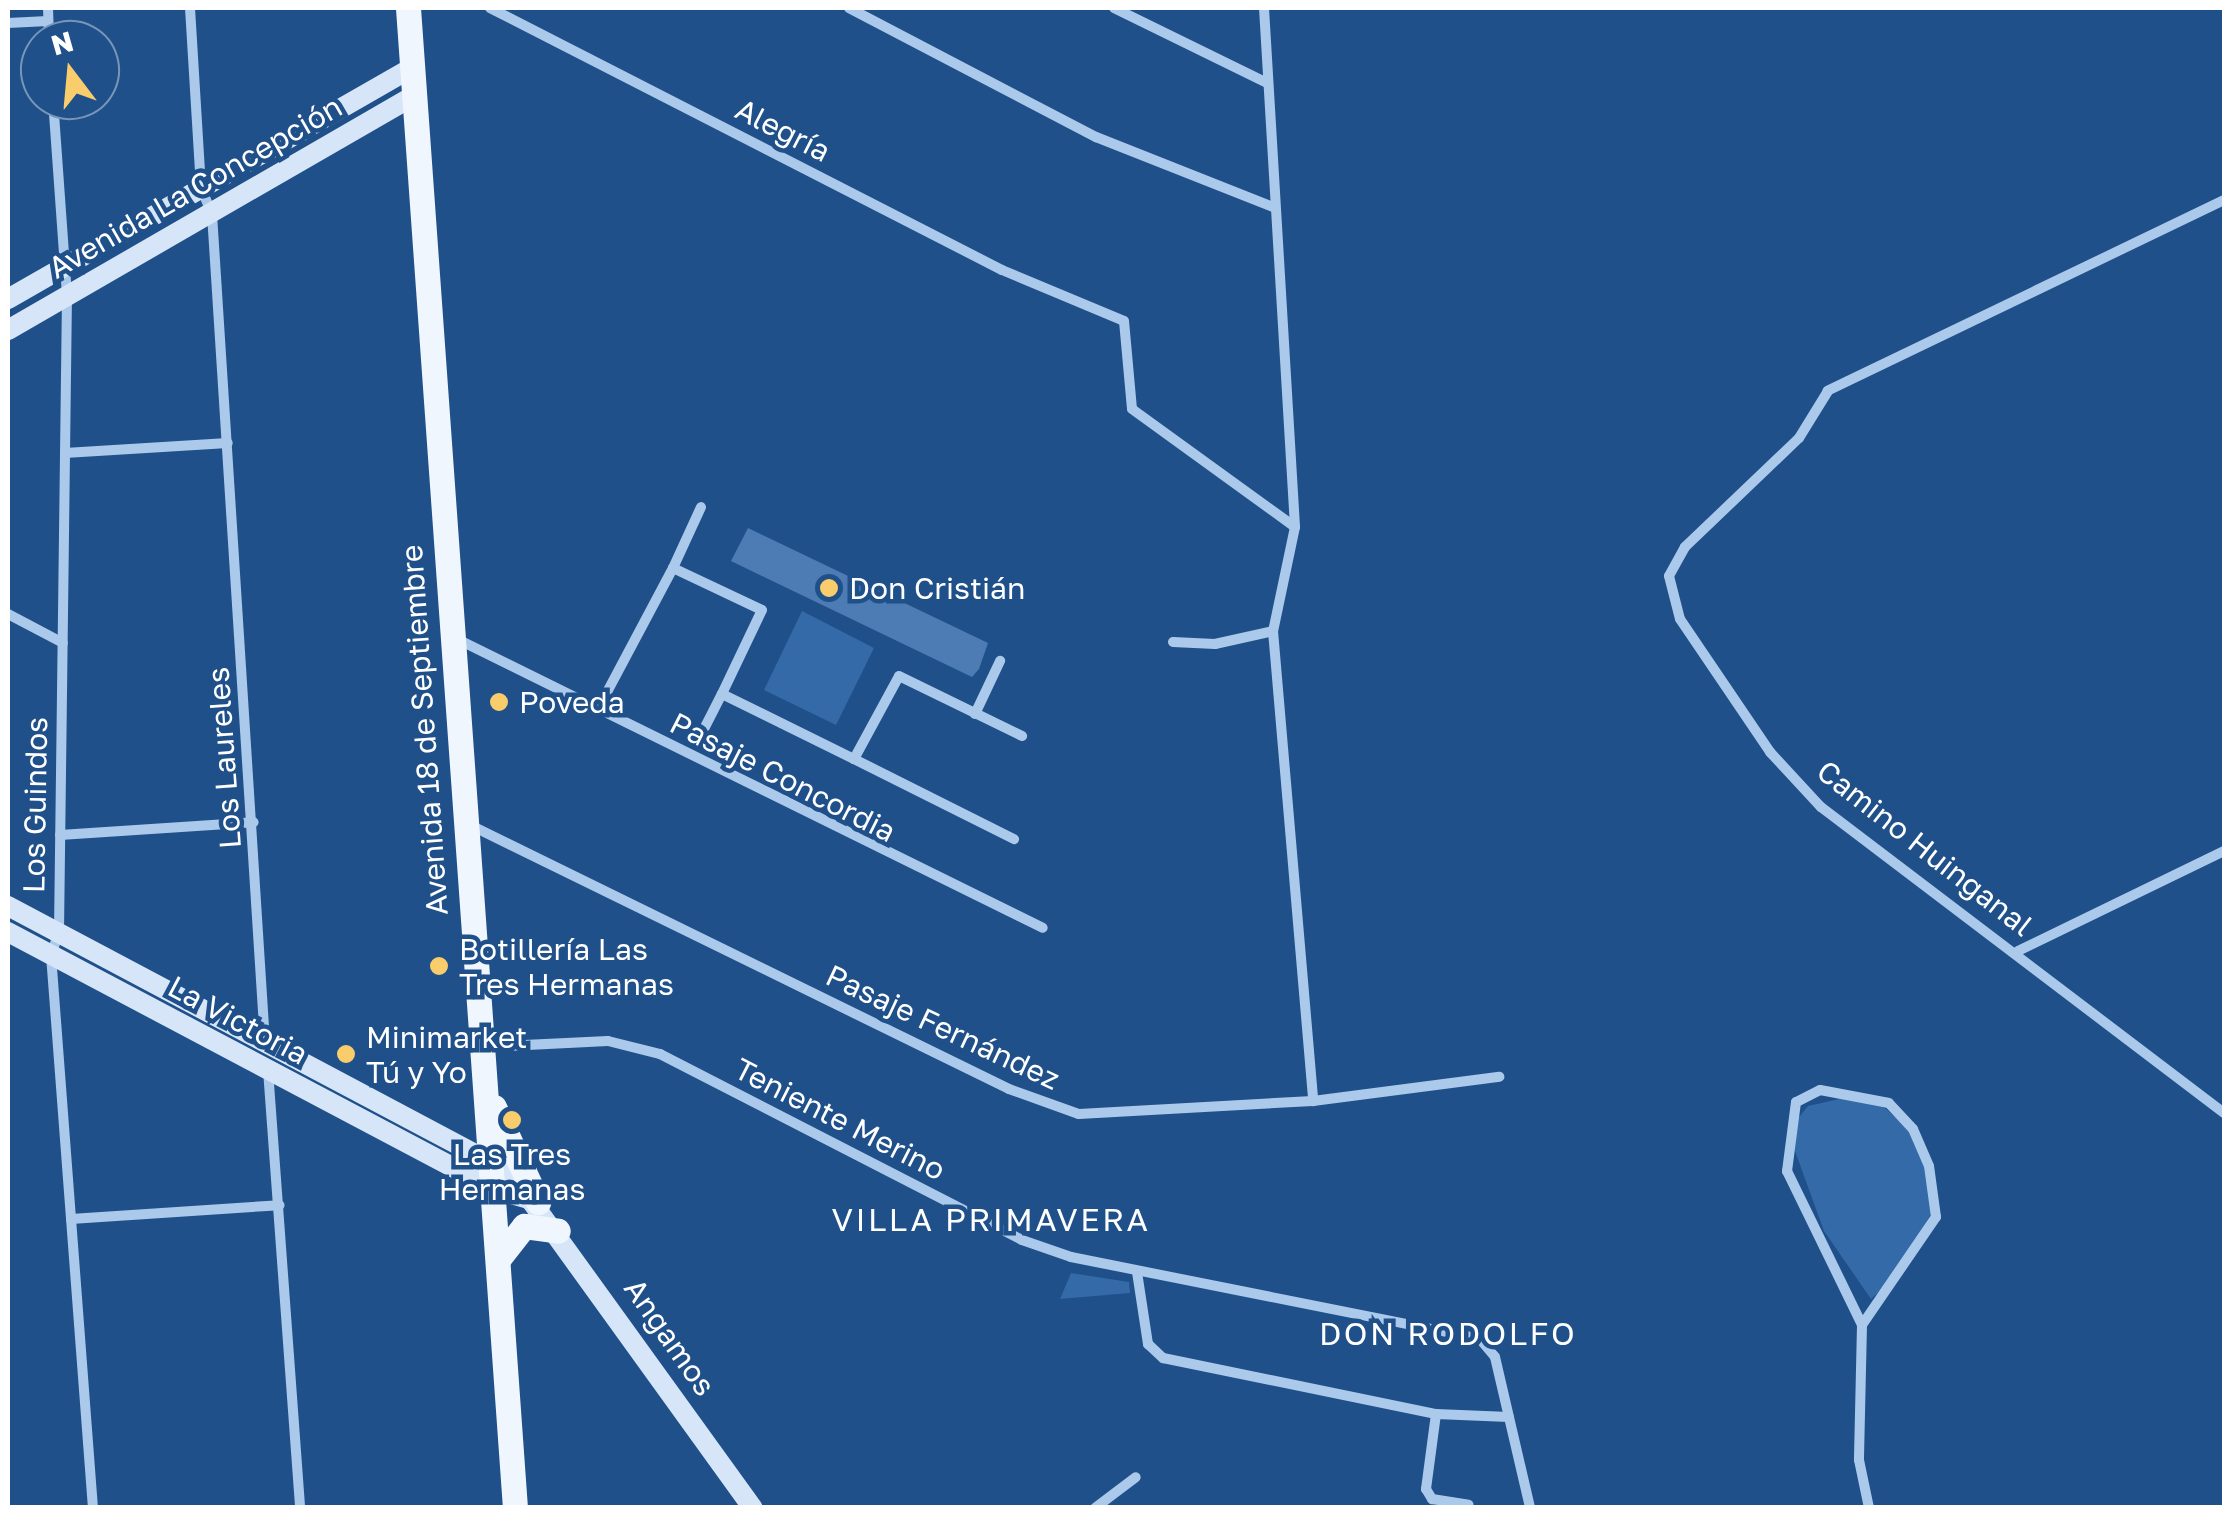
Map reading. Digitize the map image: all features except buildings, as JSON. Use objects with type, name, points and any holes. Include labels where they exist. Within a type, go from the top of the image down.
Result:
[{"type":"main road","name":"Avenida 18 de Septiembre","points":[[408,8],[479,1048],[492,1159],[515,1508]]},
{"type":"main road","points":[[484,1085],[538,1202]]},
{"type":"main road","points":[[499,1258],[524,1226],[558,1231]]},
{"type":"street","name":"Los Laureles","points":[[190,8],[201,188],[212,214],[254,822],[264,1040],[280,1206],[300,1508]]},
{"type":"street","name":"Alegría","points":[[490,8],[1002,270],[1057,289],[1130,330],[1124,390],[1132,408],[1295,527]]},
{"type":"street","points":[[849,8],[1096,136],[1272,207]]},
{"type":"street","points":[[1114,8],[1267,83]]},
{"type":"street","points":[[1264,8],[1272,207],[1295,527],[1273,632],[1314,1101]]},
{"type":"street","name":"Avenida La Concepción","points":[[8,299],[412,68]]},
{"type":"street","name":"Avenida La Concepción","points":[[8,330],[413,96]]},
{"type":"street","name":"Los Guindos","points":[[53,120],[67,295],[58,932],[51,954],[94,1508]]},
{"type":"street","name":"Camino Huinganal","points":[[2224,200],[1828,391],[1799,438],[1674,560],[1670,591],[1680,619],[1770,752],[1821,807],[2018,951],[2224,1113]]},
{"type":"street","points":[[65,453],[228,443]]},
{"type":"street","points":[[596,711],[673,568],[701,507]]},
{"type":"street","points":[[673,568],[762,610],[705,728]]},
{"type":"street","points":[[8,614],[63,643]]},
{"type":"street","points":[[1173,642],[1214,644],[1273,632]]},
{"type":"street","name":"Pasaje Concordia","points":[[450,636],[1043,928]]},
{"type":"street","points":[[975,714],[1000,661]]},
{"type":"street","points":[[854,760],[900,676],[1022,736]]},
{"type":"street","points":[[722,694],[1014,838]]},
{"type":"street","points":[[60,835],[254,822]]},
{"type":"street","name":"Pasaje Fernández","points":[[464,822],[1050,1107],[1103,1115],[1314,1101],[1498,1077]]},
{"type":"street","points":[[2018,951],[2224,852]]},
{"type":"street","name":"La Victoria","points":[[8,906],[492,1159]]},
{"type":"street","name":"La Victoria","points":[[8,932],[494,1188]]},
{"type":"street","name":"Teniente Merino","points":[[479,1048],[574,1039],[660,1054],[1022,1240],[1137,1272],[1466,1335],[1490,1346],[1509,1417]]},
{"type":"street","points":[[1862,1325],[1936,1216],[1929,1166],[1913,1129],[1890,1103],[1820,1090],[1796,1102],[1787,1171],[1862,1325],[1859,1460],[1869,1508]]},
{"type":"street","name":"Angamos","points":[[492,1159],[538,1202],[753,1508]]},
{"type":"street","points":[[494,1188],[538,1202]]},
{"type":"street","points":[[71,1219],[280,1206]]},
{"type":"street","points":[[1137,1272],[1148,1344],[1163,1358],[1436,1414],[1509,1417],[1530,1508]]},
{"type":"street","points":[[1436,1414],[1426,1489],[1432,1499],[1469,1505]]},
{"type":"street","points":[[1095,1508],[1136,1477]]},
{"type":"shaded area","points":[[802,611],[874,648],[836,725],[764,690]]},
{"type":"shaded area","points":[[1848,1097],[1882,1105],[1911,1132],[1926,1165],[1931,1214],[1894,1279],[1871,1299],[1824,1231],[1795,1151],[1796,1121],[1808,1106]]},
{"type":"shaded area","points":[[1071,1273],[1129,1282],[1130,1293],[1060,1299]]},
{"type":"place","name":"Don Cristián","points":[[829,588]]},
{"type":"place","name":"Poveda","points":[[499,702]]},
{"type":"place","name":"Botillería Las Tres Hermanas","points":[[439,966]]},
{"type":"place","name":"Minimarket Tú y Yo","points":[[346,1054]]},
{"type":"place","name":"Las Tres Hermanas","points":[[512,1120]]},
{"type":"district","name":"VILLA PRIMAVERA","points":[[991,1219]]},
{"type":"district","name":"DON RODOLFO","points":[[1448,1333]]}]
